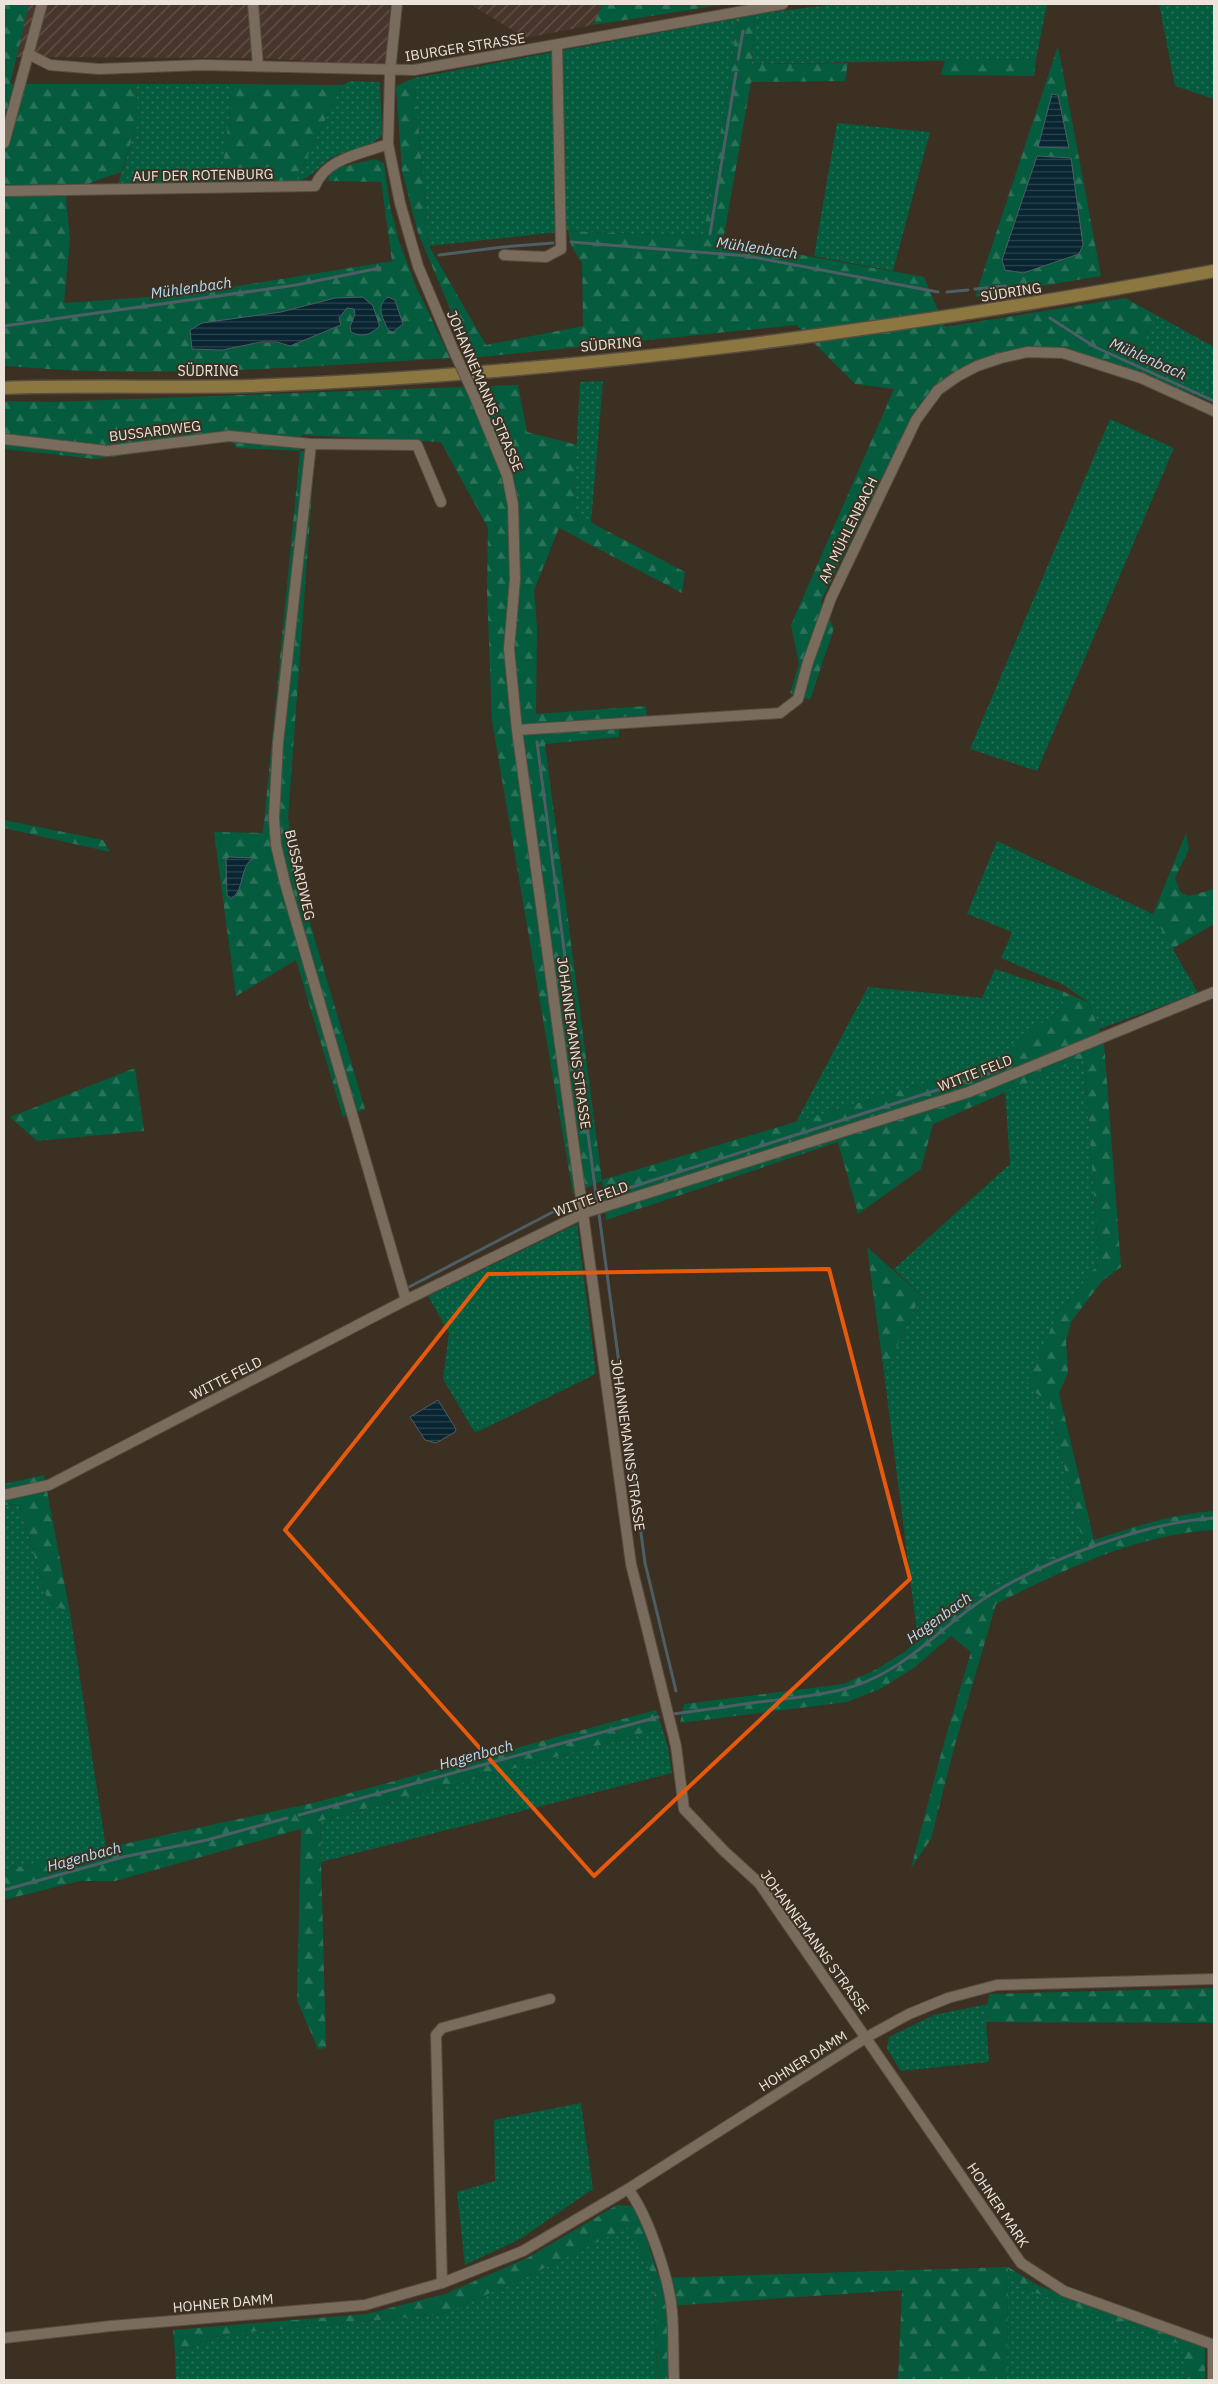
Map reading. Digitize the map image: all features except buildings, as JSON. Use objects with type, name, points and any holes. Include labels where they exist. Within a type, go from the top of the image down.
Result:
[{"type":"main road","name":"SÜDRING","points":[[4,388],[248,386],[432,375],[646,356],[853,331],[1039,304],[1214,271]]},
{"type":"main road","points":[[4,378],[18,387]]},
{"type":"street","points":[[4,143],[42,4]]},
{"type":"street","points":[[253,4],[258,66]]},
{"type":"street","name":"JOHANNEMANNS STRASSE","points":[[397,4],[390,71],[388,144],[400,203],[418,266],[507,475],[513,505],[515,579],[509,649],[517,730],[631,1564],[676,1746],[684,1808],[724,1851],[759,1883],[867,2037]]},
{"type":"street","name":"IBURGER STRASSE","points":[[28,54],[50,65],[99,69],[202,65],[390,71],[414,70],[557,46],[783,4]]},
{"type":"street","points":[[504,255],[546,257],[561,249],[557,46]]},
{"type":"street","name":"AUF DER ROTENBURG","points":[[4,191],[315,186],[319,176],[331,164],[388,144]]},
{"type":"street","name":"AM MÜHLENBACH","points":[[517,730],[780,713],[798,699],[808,662],[831,598],[916,420],[938,390],[977,366],[1027,352],[1063,353],[1141,378],[1214,411]]},
{"type":"street","name":"BUSSARDWEG","points":[[4,439],[107,451],[229,436],[311,444],[417,445],[441,502]]},
{"type":"street","name":"BUSSARDWEG","points":[[311,444],[278,743],[274,818],[276,845],[285,883],[406,1300]]},
{"type":"street","name":"WITTE FELD","points":[[4,1495],[50,1485],[406,1300],[584,1214],[969,1092],[1214,992]]},
{"type":"street","name":"HOHNER DAMM","points":[[4,2338],[111,2326],[365,2305],[442,2283],[523,2251],[628,2189],[867,2037],[909,2014],[948,1998],[997,1985],[1214,1979]]},
{"type":"street","points":[[442,2283],[436,2035],[442,2028],[550,1999]]},
{"type":"street","name":"HOHNER MARK","points":[[867,2037],[1021,2263],[1064,2291],[1214,2345]]},
{"type":"street","points":[[628,2189],[648,2224],[657,2249],[672,2309],[674,2380]]},
{"type":"street","points":[[1213,2380],[1214,2345]]},
{"type":"highlighted area","points":[[829,1269],[910,1579],[594,1876],[285,1530],[488,1274]]},
{"type":"shaded area","points":[[29,4],[390,4],[386,66],[262,58],[15,57]]},
{"type":"shaded area","points":[[470,4],[603,4],[593,25],[525,38]]},
{"type":"green space","points":[[4,4],[29,4],[10,84],[136,84],[138,122],[121,172],[90,183],[66,197],[70,239],[64,303],[189,294],[392,261],[381,182],[327,181],[332,169],[375,159],[384,163],[390,207],[399,241],[415,284],[450,358],[283,368],[172,372],[61,370],[5,366]],"holes":[[[335,298],[373,306],[350,327],[355,314],[354,309],[346,308],[339,318],[290,346],[265,343],[222,350],[274,313]]]},
{"type":"green space","points":[[603,4],[728,4],[593,25]]},
{"type":"green space","points":[[837,4],[1047,4],[1036,59],[752,64],[755,14]]},
{"type":"green space","points":[[1159,4],[1214,4],[1214,99],[1175,86]]},
{"type":"green space","points":[[755,14],[752,64],[848,63],[845,81],[751,82],[723,241],[924,277],[945,327],[1125,298],[1156,315],[1136,360],[1123,366],[1059,347],[1002,353],[945,380],[925,398],[911,419],[821,601],[834,628],[810,700],[790,693],[799,664],[791,625],[894,389],[855,384],[796,325],[471,358],[418,233],[402,171],[396,86],[414,78],[429,246],[486,345],[583,326],[582,263],[572,247],[568,231],[703,237],[731,70],[737,18]]},
{"type":"green space","points":[[737,18],[731,70],[703,237],[568,231],[429,246],[414,78]]},
{"type":"green space","points":[[1058,46],[1101,276],[975,297]],"holes":[[[1037,156],[1083,245],[1005,270],[1003,260]]]},
{"type":"green space","points":[[1036,59],[1034,76],[941,75],[945,60]]},
{"type":"green space","points":[[351,81],[380,82],[382,135],[370,145],[344,152],[331,158],[306,178],[295,182],[342,85]]},
{"type":"green space","points":[[136,84],[233,84],[221,183],[118,184],[138,122]]},
{"type":"green space","points":[[233,84],[342,85],[295,182],[221,183]]},
{"type":"green space","points":[[837,123],[930,132],[893,271],[814,256]]},
{"type":"green space","points":[[1156,315],[1214,347],[1214,403],[1123,366],[1136,359]]},
{"type":"green space","points":[[603,381],[591,523],[573,513],[580,382]]},
{"type":"green space","points":[[518,385],[527,432],[577,445],[573,513],[685,572],[682,593],[559,528],[534,590],[537,628],[536,714],[646,706],[647,716],[619,717],[619,737],[545,744],[602,1180],[988,1064],[1064,1007],[1062,991],[1089,1003],[1104,1043],[1121,1267],[1102,1281],[1071,1322],[1066,1341],[1068,1373],[1059,1393],[1094,1540],[1168,1518],[1214,1511],[1214,1530],[1157,1538],[1129,1546],[1074,1567],[996,1604],[954,1748],[931,1839],[911,1868],[942,1750],[971,1652],[951,1636],[915,1667],[882,1688],[847,1702],[680,1723],[684,1704],[843,1684],[873,1671],[903,1653],[941,1621],[987,1588],[1035,1564],[1089,1542],[1080,1532],[1049,1403],[1026,1385],[1057,1315],[1099,1263],[1084,1058],[933,1124],[921,1169],[858,1214],[838,1142],[606,1220],[602,1181],[573,1194],[492,721],[487,591],[488,528],[441,442],[302,435],[300,451],[237,448],[224,431],[170,439],[169,449],[95,459],[4,449],[4,401],[51,402]]},
{"type":"green space","points":[[1110,419],[1174,448],[1037,771],[970,749]]},
{"type":"green space","points":[[300,451],[315,451],[288,818],[297,879],[365,1109],[343,1117],[296,960],[236,996],[214,832],[263,833]]},
{"type":"green space","points":[[4,820],[103,840],[110,852],[4,828]]},
{"type":"green space","points":[[1186,833],[1189,849],[1175,878],[1180,892],[1189,896],[1214,889],[1214,924],[1172,949],[1153,914]]},
{"type":"green space","points":[[997,841],[1153,914],[1198,993],[1099,1029],[1089,1003],[1064,985],[1001,958],[1012,932],[967,914]]},
{"type":"green space","points":[[995,969],[1062,991],[1064,1007],[988,1064],[796,1122],[868,987],[982,998]]},
{"type":"green space","points":[[1084,1058],[1099,1263],[1057,1315],[1049,1403],[1080,1532],[1089,1542],[1035,1564],[987,1588],[918,1640],[884,1373],[921,1295],[894,1269],[1010,1164],[1005,1090]]},
{"type":"green space","points":[[135,1068],[144,1131],[37,1141],[10,1117]]},
{"type":"green space","points":[[577,1224],[596,1374],[475,1433],[443,1379],[449,1333],[428,1296]]},
{"type":"green space","points":[[867,1247],[921,1295],[884,1373]]},
{"type":"green space","points":[[44,1475],[70,1613],[48,1602],[19,1504],[4,1505],[4,1484]]},
{"type":"green space","points":[[19,1504],[48,1602],[70,1613],[106,1848],[4,1870],[4,1505]]},
{"type":"green space","points":[[656,1710],[662,1728],[320,1821],[326,2048],[318,2049],[297,2000],[301,1829],[115,1881],[79,1881],[4,1900],[4,1870],[317,1802]]},
{"type":"green space","points":[[662,1728],[668,1748],[672,1773],[321,1862],[320,1821]]},
{"type":"green space","points":[[1214,1988],[1214,2023],[986,2022],[989,1994]]},
{"type":"green space","points":[[988,2004],[986,2022],[989,2062],[901,2071],[887,2049],[889,2037],[934,2015]]},
{"type":"green space","points":[[581,2103],[593,2189],[520,2239],[465,2265],[457,2192],[495,2181],[494,2120]]},
{"type":"green space","points":[[617,2205],[632,2206],[643,2228],[659,2278],[1008,2267],[1037,2285],[1205,2348],[1205,2380],[1185,2380],[1182,2345],[1025,2289],[1008,2268],[1007,2380],[898,2380],[902,2290],[667,2306],[668,2380],[657,2380],[654,2278],[628,2227],[528,2276],[443,2314],[227,2334],[175,2353],[173,2330],[366,2314],[445,2294],[527,2258]]},
{"type":"green space","points":[[628,2226],[654,2278],[657,2380],[176,2380],[175,2353],[227,2334],[443,2314],[528,2276]]},
{"type":"green space","points":[[1008,2267],[1025,2289],[1183,2345],[1185,2380],[1007,2380]]},
{"type":"water","points":[[1052,94],[1058,95],[1069,148],[1038,147]]},
{"type":"water","points":[[1037,156],[1071,158],[1083,245],[1079,254],[1023,273],[1005,270],[1002,260]]},
{"type":"water","points":[[363,297],[373,306],[379,324],[379,327],[366,335],[351,332],[350,327],[355,314],[354,309],[347,308],[339,318],[341,325],[290,346],[277,342],[261,342],[222,350],[192,349],[190,330],[202,323],[281,312],[335,298]]},
{"type":"water","points":[[388,297],[395,300],[403,324],[393,332],[388,330],[381,312],[382,304]]},
{"type":"water","points":[[229,857],[253,858],[246,867],[238,890],[231,899],[227,895],[226,859]]},
{"type":"water","points":[[438,1400],[456,1429],[455,1432],[436,1443],[425,1440],[410,1417]]},
{"type":"waterway","points":[[738,59],[743,31]]},
{"type":"waterway","points":[[710,234],[736,73]]},
{"type":"waterway","name":"Mühlenbach","points":[[571,242],[748,256],[938,292]]},
{"type":"waterway","name":"Mühlenbach","points":[[439,255],[553,243]]},
{"type":"waterway","name":"Mühlenbach","points":[[4,326],[296,285],[380,268]]},
{"type":"waterway","name":"Mühlenbach","points":[[975,289],[1005,286],[1013,291]]},
{"type":"waterway","name":"Mühlenbach","points":[[947,292],[968,290]]},
{"type":"waterway","name":"Mühlenbach","points":[[1050,318],[1095,347],[1214,401]]},
{"type":"waterway","points":[[537,742],[597,1203]]},
{"type":"waterway","points":[[597,1198],[997,1071]]},
{"type":"waterway","points":[[409,1287],[574,1201]]},
{"type":"waterway","points":[[599,1214],[619,1363]]},
{"type":"waterway","points":[[621,1382],[645,1563],[676,1691]]},
{"type":"waterway","name":"Hagenbach","points":[[672,1714],[816,1695],[852,1687],[891,1669],[920,1649],[975,1605],[1040,1568],[1098,1544],[1129,1535],[1187,1521],[1214,1518]]},
{"type":"waterway","name":"Hagenbach","points":[[299,1815],[658,1717]]},
{"type":"waterway","name":"Hagenbach","points":[[4,1890],[123,1857],[207,1840],[287,1818]]}]
